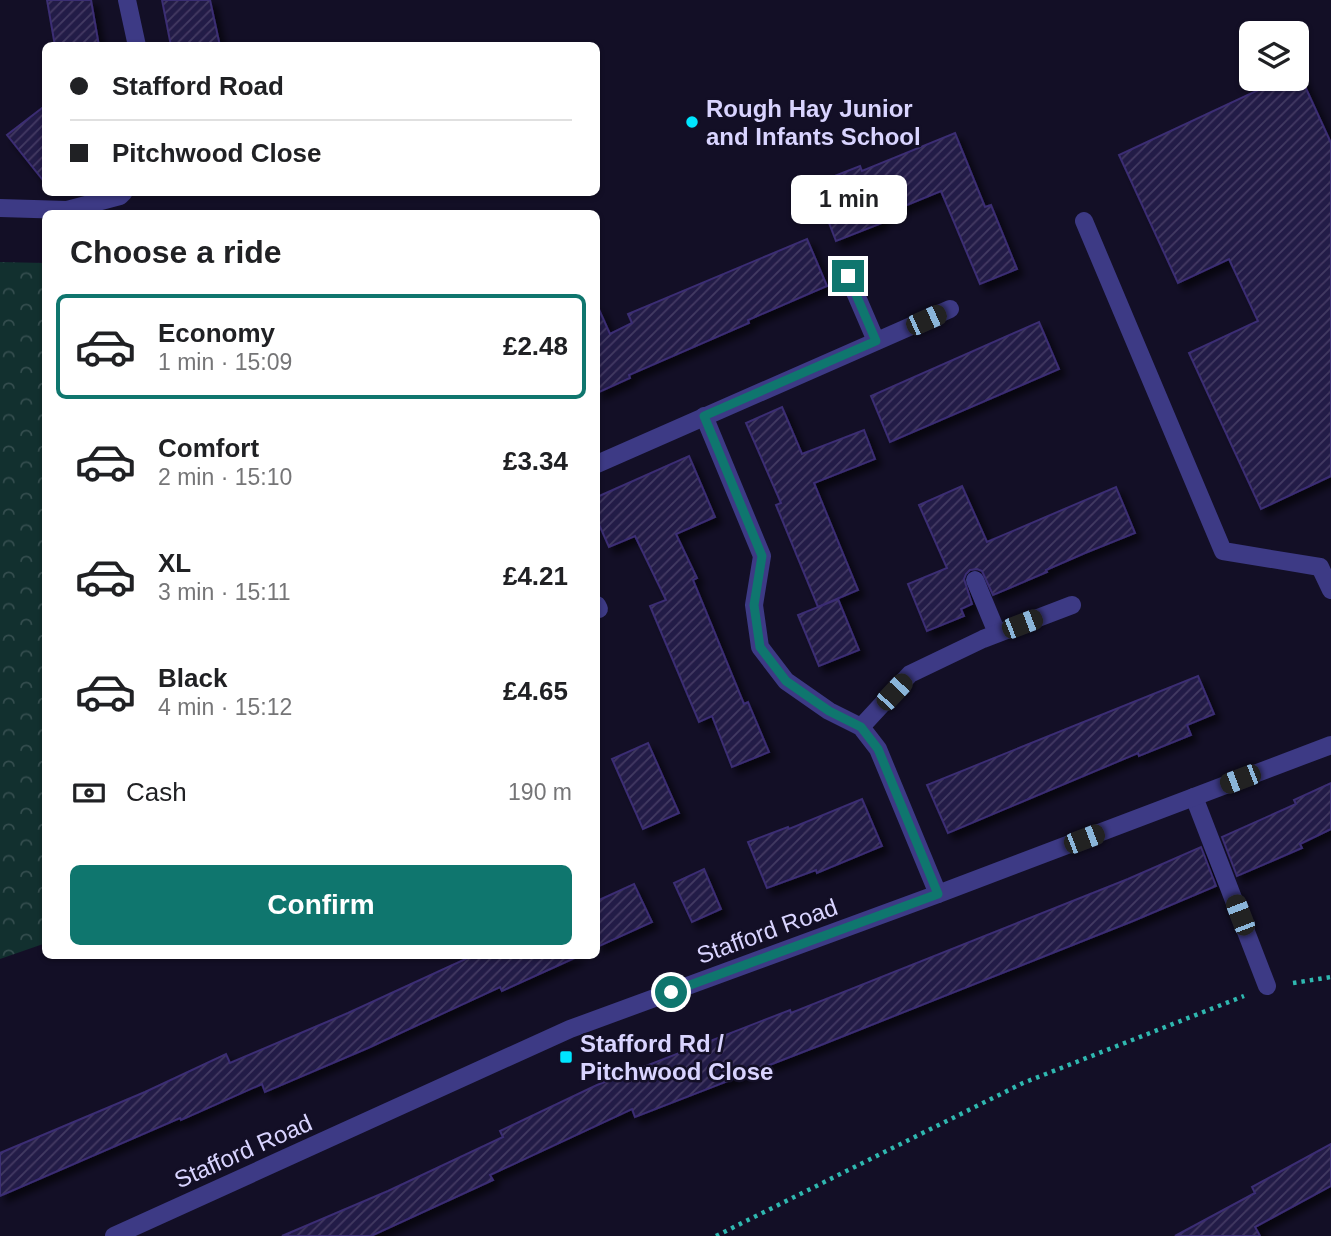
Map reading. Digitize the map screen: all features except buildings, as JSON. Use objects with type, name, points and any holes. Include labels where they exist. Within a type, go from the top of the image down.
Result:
[{"type":"street","points":[[127,0],[136,42]]},
{"type":"street","points":[[0,208],[67,210],[120,196]]},
{"type":"street","points":[[1084,221],[1223,551],[1320,567],[1331,590]]},
{"type":"street","points":[[848,276],[876,341]]},
{"type":"street","points":[[600,463],[950,309]]},
{"type":"street","points":[[704,416],[762,556],[754,605],[760,647],[786,681],[829,711],[861,727],[878,749],[938,894]]},
{"type":"street","points":[[975,580],[997,633]]},
{"type":"street","points":[[861,727],[910,674],[997,633],[1072,605]]},
{"type":"street","name":"Stafford Road","points":[[114,1236],[570,1029],[938,894],[1331,745]]},
{"type":"street","points":[[1194,797],[1267,986]]},
{"type":"path","points":[[716,1236],[1023,1083],[1267,986],[1331,977]]},
{"type":"green space","points":[[0,262],[42,263],[42,944],[0,959]]},
{"type":"place","name":"Rough Hay Junior and Infants School","points":[[692,122]]},
{"type":"place","name":"Stafford Rd / Pitchwood Close","points":[[566,1057]]},
{"type":"route","points":[[671,992],[938,894],[878,749],[861,727],[829,711],[786,681],[760,647],[754,605],[762,556],[704,416],[876,341],[848,276]]}]
